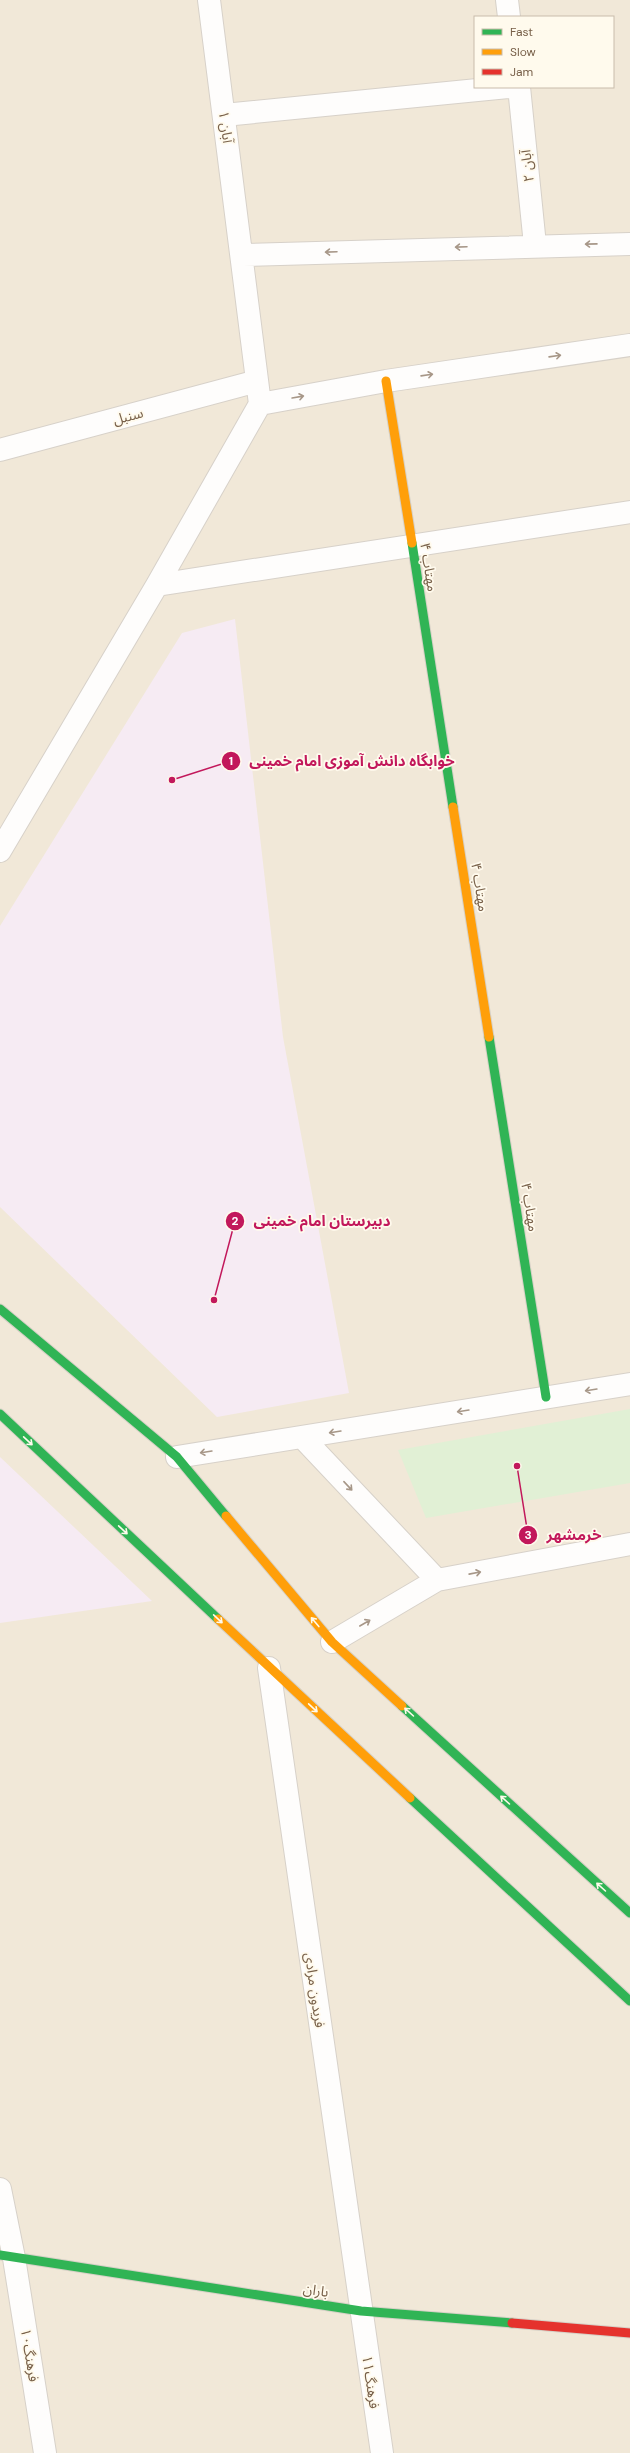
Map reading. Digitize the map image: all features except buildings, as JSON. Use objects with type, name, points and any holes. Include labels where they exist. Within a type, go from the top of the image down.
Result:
[{"type":"street","name":"آبان ۱","points":[[209,0],[243,255],[260,404]]},
{"type":"street","points":[[507,0],[509,16]]},
{"type":"street","points":[[224,115],[498,88]]},
{"type":"street","name":"آبان ۲","points":[[519,88],[535,245]]},
{"type":"street","points":[[243,255],[535,245],[630,244]]},
{"type":"street","points":[[0,851],[157,585],[260,404],[386,381],[630,345]]},
{"type":"street","name":"سنبل","points":[[0,450],[257,381]]},
{"type":"street","name":"مهتاب ۴","points":[[386,381],[546,1398]]},
{"type":"street","points":[[157,585],[630,512]]},
{"type":"street","points":[[0,1309],[177,1457],[332,1642],[630,1913]]},
{"type":"street","points":[[177,1457],[630,1384]]},
{"type":"street","points":[[0,1414],[269,1668],[630,2001]]},
{"type":"street","points":[[302,1437],[437,1580]]},
{"type":"street","points":[[332,1642],[437,1580],[630,1544]]},
{"type":"street","name":"فریدون مرادی","points":[[269,1668],[361,2311]]},
{"type":"street","name":"فرهنگ۱۰","points":[[0,2189],[7,2257],[45,2453]]},
{"type":"street","name":"باران","points":[[7,2257],[361,2311],[630,2333]]},
{"type":"street","name":"فرهنگ۱۱","points":[[361,2311],[382,2453]]},
{"type":"shaded area","points":[[0,0],[630,0],[630,2453],[0,2453]]},
{"type":"shaded area","points":[[235,619],[283,1037],[349,1393],[217,1417],[0,1207],[0,926],[182,633]]},
{"type":"shaded area","points":[[0,1457],[152,1601],[0,1623]]},
{"type":"green space","points":[[630,1409],[630,1483],[426,1518],[398,1450]]},
{"type":"traffic: fast","points":[[412,543],[453,807]]},
{"type":"traffic: fast","points":[[489,1037],[546,1397]]},
{"type":"traffic: fast","points":[[0,1309],[177,1457],[226,1516]]},
{"type":"traffic: fast","points":[[0,1414],[218,1619]]},
{"type":"traffic: fast","points":[[402,1706],[630,1913]]},
{"type":"traffic: fast","points":[[410,1798],[630,2001]]},
{"type":"traffic: fast","points":[[0,2255],[361,2311],[512,2323]]},
{"type":"traffic: slow","points":[[386,381],[412,543]]},
{"type":"traffic: slow","points":[[453,807],[489,1037]]},
{"type":"traffic: slow","points":[[226,1516],[332,1642],[402,1706]]},
{"type":"traffic: slow","points":[[218,1619],[410,1798]]},
{"type":"traffic: jam","points":[[512,2323],[630,2333]]},
{"type":"place","name":"خوابگاه دانش آموزی امام خمینی","points":[[172,780]]},
{"type":"place","name":"دبیرستان امام خمینی","points":[[214,1300]]},
{"type":"place","name":"خرمشهر","points":[[517,1466]]}]
